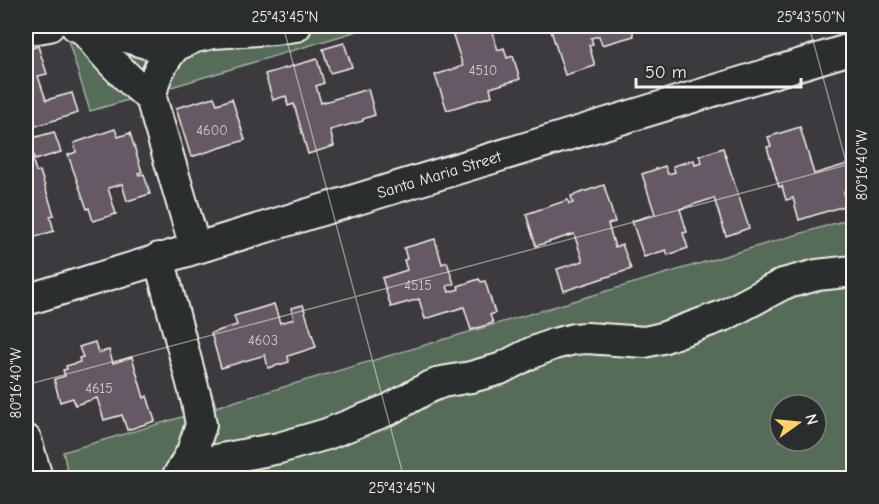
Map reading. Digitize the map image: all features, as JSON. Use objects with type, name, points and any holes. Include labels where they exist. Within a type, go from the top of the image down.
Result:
[{"type":"street","points":[[26,30],[49,26]]},
{"type":"street","points":[[80,27],[103,30],[148,44],[175,46],[195,37],[213,33],[296,26]]},
{"type":"street","points":[[80,27],[98,48],[151,98]]},
{"type":"street","points":[[175,46],[159,70],[153,83],[151,98],[195,247]]},
{"type":"street","name":"Santa Maria Street","points":[[26,300],[854,48]]},
{"type":"street","points":[[159,258],[201,425],[197,439],[181,472]]},
{"type":"street","points":[[181,472],[231,456],[279,448],[327,434],[390,409],[442,382],[501,369],[554,344],[586,338],[645,342],[662,338],[725,315],[783,284],[817,275],[854,271]]},
{"type":"street","points":[[201,425],[216,444],[231,456]]},
{"type":"street","points":[[26,440],[37,478]]},
{"type":"green space","points":[[26,26],[374,26],[158,91],[196,218],[172,224],[135,98],[90,111],[66,34],[26,44]]},
{"type":"green space","points":[[853,218],[853,478],[69,478],[63,452],[189,415],[178,279],[216,407]]},
{"type":"building","points":[[450,26],[490,26],[498,50],[504,48],[507,58],[513,56],[520,79],[490,88],[492,96],[447,110],[435,75],[463,66]]},
{"type":"building","points":[[631,26],[634,36],[602,45],[599,36],[591,38],[593,44],[589,45],[595,66],[565,75],[550,27]]},
{"type":"building","points":[[344,43],[352,67],[330,73],[323,49]]},
{"type":"building","points":[[38,46],[47,74],[38,76],[46,100],[72,93],[78,113],[26,129],[26,50]]},
{"type":"building","points":[[317,59],[324,83],[316,86],[321,103],[368,89],[375,115],[363,121],[330,130],[334,146],[308,154],[294,104],[288,106],[286,96],[273,100],[265,74]]},
{"type":"building","points":[[214,97],[217,104],[232,99],[245,140],[191,157],[176,108]]},
{"type":"building","points":[[800,127],[814,174],[854,162],[854,189],[844,192],[847,205],[799,220],[793,198],[786,200],[782,186],[779,187],[767,147],[771,146],[768,137]]},
{"type":"building","points":[[115,129],[118,137],[130,133],[142,172],[138,173],[139,175],[144,174],[150,194],[127,201],[122,184],[108,188],[116,214],[93,221],[68,155],[76,152],[74,143]]},
{"type":"building","points":[[54,132],[61,152],[35,160],[29,139]]},
{"type":"building","points":[[723,148],[749,228],[726,236],[714,198],[680,209],[687,232],[683,233],[688,248],[668,255],[666,250],[644,257],[632,221],[655,214],[642,174],[665,166],[668,174],[675,172],[673,166],[694,160],[695,165],[702,163],[699,156]]},
{"type":"building","points":[[32,157],[36,172],[40,171],[54,215],[50,216],[54,231],[26,240],[26,159]]},
{"type":"building","points":[[604,185],[615,222],[608,224],[615,247],[622,244],[631,269],[564,291],[557,269],[583,261],[574,234],[536,246],[526,214],[568,200],[569,204],[573,203],[571,196]]},
{"type":"building","points":[[435,239],[442,264],[447,262],[454,284],[447,286],[449,292],[459,289],[458,286],[479,279],[481,282],[485,281],[495,313],[490,315],[493,323],[471,330],[464,307],[425,319],[419,299],[391,307],[382,278],[407,270],[404,248]]},
{"type":"building","points":[[274,304],[280,323],[294,319],[291,308],[303,305],[316,347],[288,356],[289,362],[268,368],[265,355],[221,368],[211,333],[237,325],[234,316]]},
{"type":"building","points":[[95,342],[98,353],[109,350],[113,363],[132,357],[144,398],[147,396],[155,421],[127,430],[122,415],[104,420],[97,398],[75,405],[73,398],[60,402],[54,379],[65,376],[63,370],[67,369],[66,366],[80,362],[79,358],[83,357],[79,347]]}]
